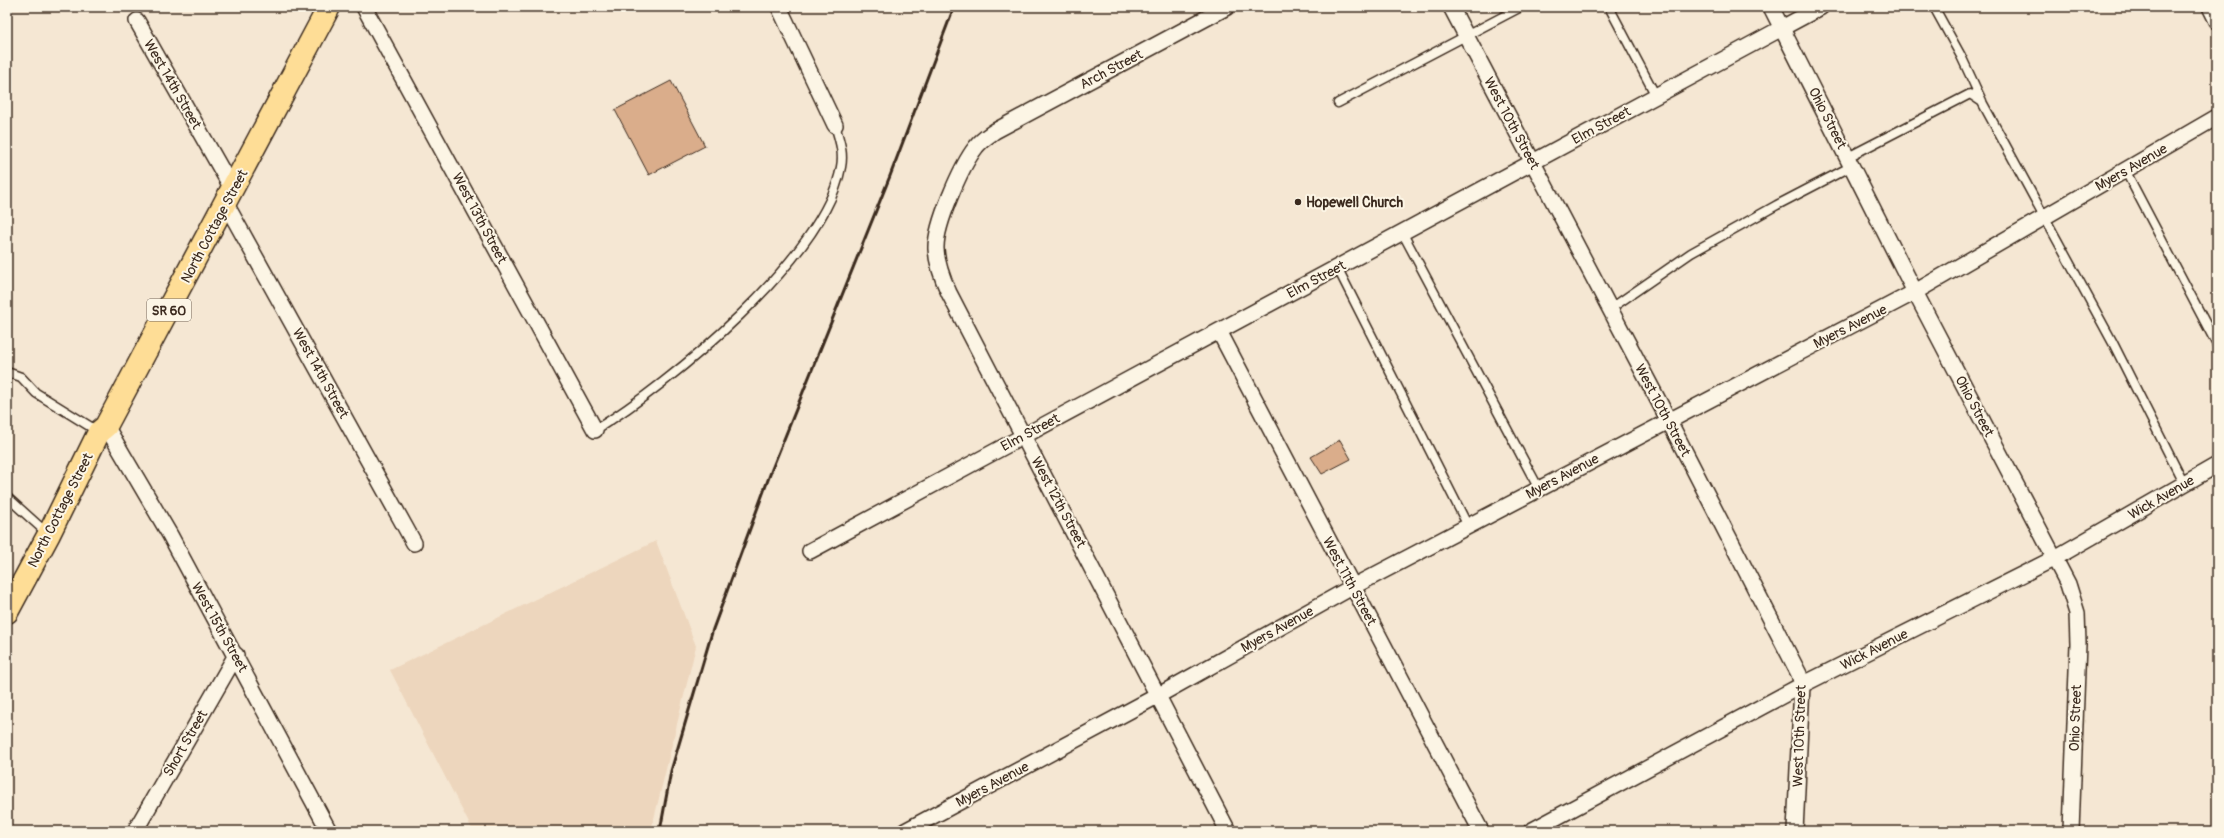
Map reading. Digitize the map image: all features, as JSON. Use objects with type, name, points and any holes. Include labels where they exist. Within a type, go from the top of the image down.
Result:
[{"type":"main road","name":"North Cottage Street","points":[[7,612],[49,534],[102,429],[230,197],[329,7]]},
{"type":"street","name":"West 13th Street","points":[[364,7],[595,430]]},
{"type":"street","points":[[779,7],[835,125]]},
{"type":"street","name":"Arch Street","points":[[995,131],[1227,7]]},
{"type":"street","name":"West 10th Street","points":[[1451,7],[1669,421],[1775,626],[1802,685],[1795,831]]},
{"type":"street","name":"Ohio Street","points":[[1771,7],[1915,292],[2068,584],[2077,613],[2071,831]]},
{"type":"street","name":"Elm Street","points":[[810,551],[1821,7]]},
{"type":"street","points":[[2210,7],[2217,21]]},
{"type":"street","name":"West 14th Street","points":[[136,21],[414,543]]},
{"type":"street","name":"Myers Avenue","points":[[905,831],[1159,695],[1354,586],[1915,292],[2217,117]]},
{"type":"street","name":"West 12th Street","points":[[995,131],[981,141],[964,168],[941,221],[936,237],[936,250],[941,275],[949,294],[1159,695],[1228,831]]},
{"type":"street","name":"West 11th Street","points":[[1219,331],[1354,586],[1481,831]]},
{"type":"street","name":"West 15th Street","points":[[102,429],[170,535],[330,831]]},
{"type":"street","name":"Wick Avenue","points":[[1531,831],[1802,685],[2055,558],[2217,465]]},
{"type":"street","name":"Short Street","points":[[135,831],[236,655]]},
{"type":"lane","points":[[1338,103],[1521,7]]},
{"type":"lane","points":[[1609,7],[1656,96]]},
{"type":"lane","points":[[1934,7],[1961,56],[1982,102],[2046,216],[2113,343],[2184,484]]},
{"type":"lane","points":[[1610,309],[1691,254],[1970,94],[1982,102]]},
{"type":"lane","points":[[595,430],[626,410],[707,345],[754,301],[793,258],[819,220],[832,194],[841,167],[841,145],[835,125]]},
{"type":"lane","points":[[2125,170],[2217,345]]},
{"type":"lane","points":[[1402,232],[1539,489]]},
{"type":"lane","points":[[1337,267],[1468,526]]},
{"type":"lane","points":[[7,372],[21,376],[36,393],[102,429]]},
{"type":"lane","points":[[7,497],[49,534]]},
{"type":"shaded area","points":[[656,541],[696,646],[651,831],[473,831],[390,670]]},
{"type":"building","points":[[671,81],[705,146],[649,175],[615,110]]},
{"type":"building","points":[[1340,440],[1351,459],[1322,474],[1311,457]]},
{"type":"railway","points":[[660,831],[671,771],[713,629],[772,469],[890,176],[954,7]]},
{"type":"place","name":"Hopewell Church","points":[[1298,202]]}]
